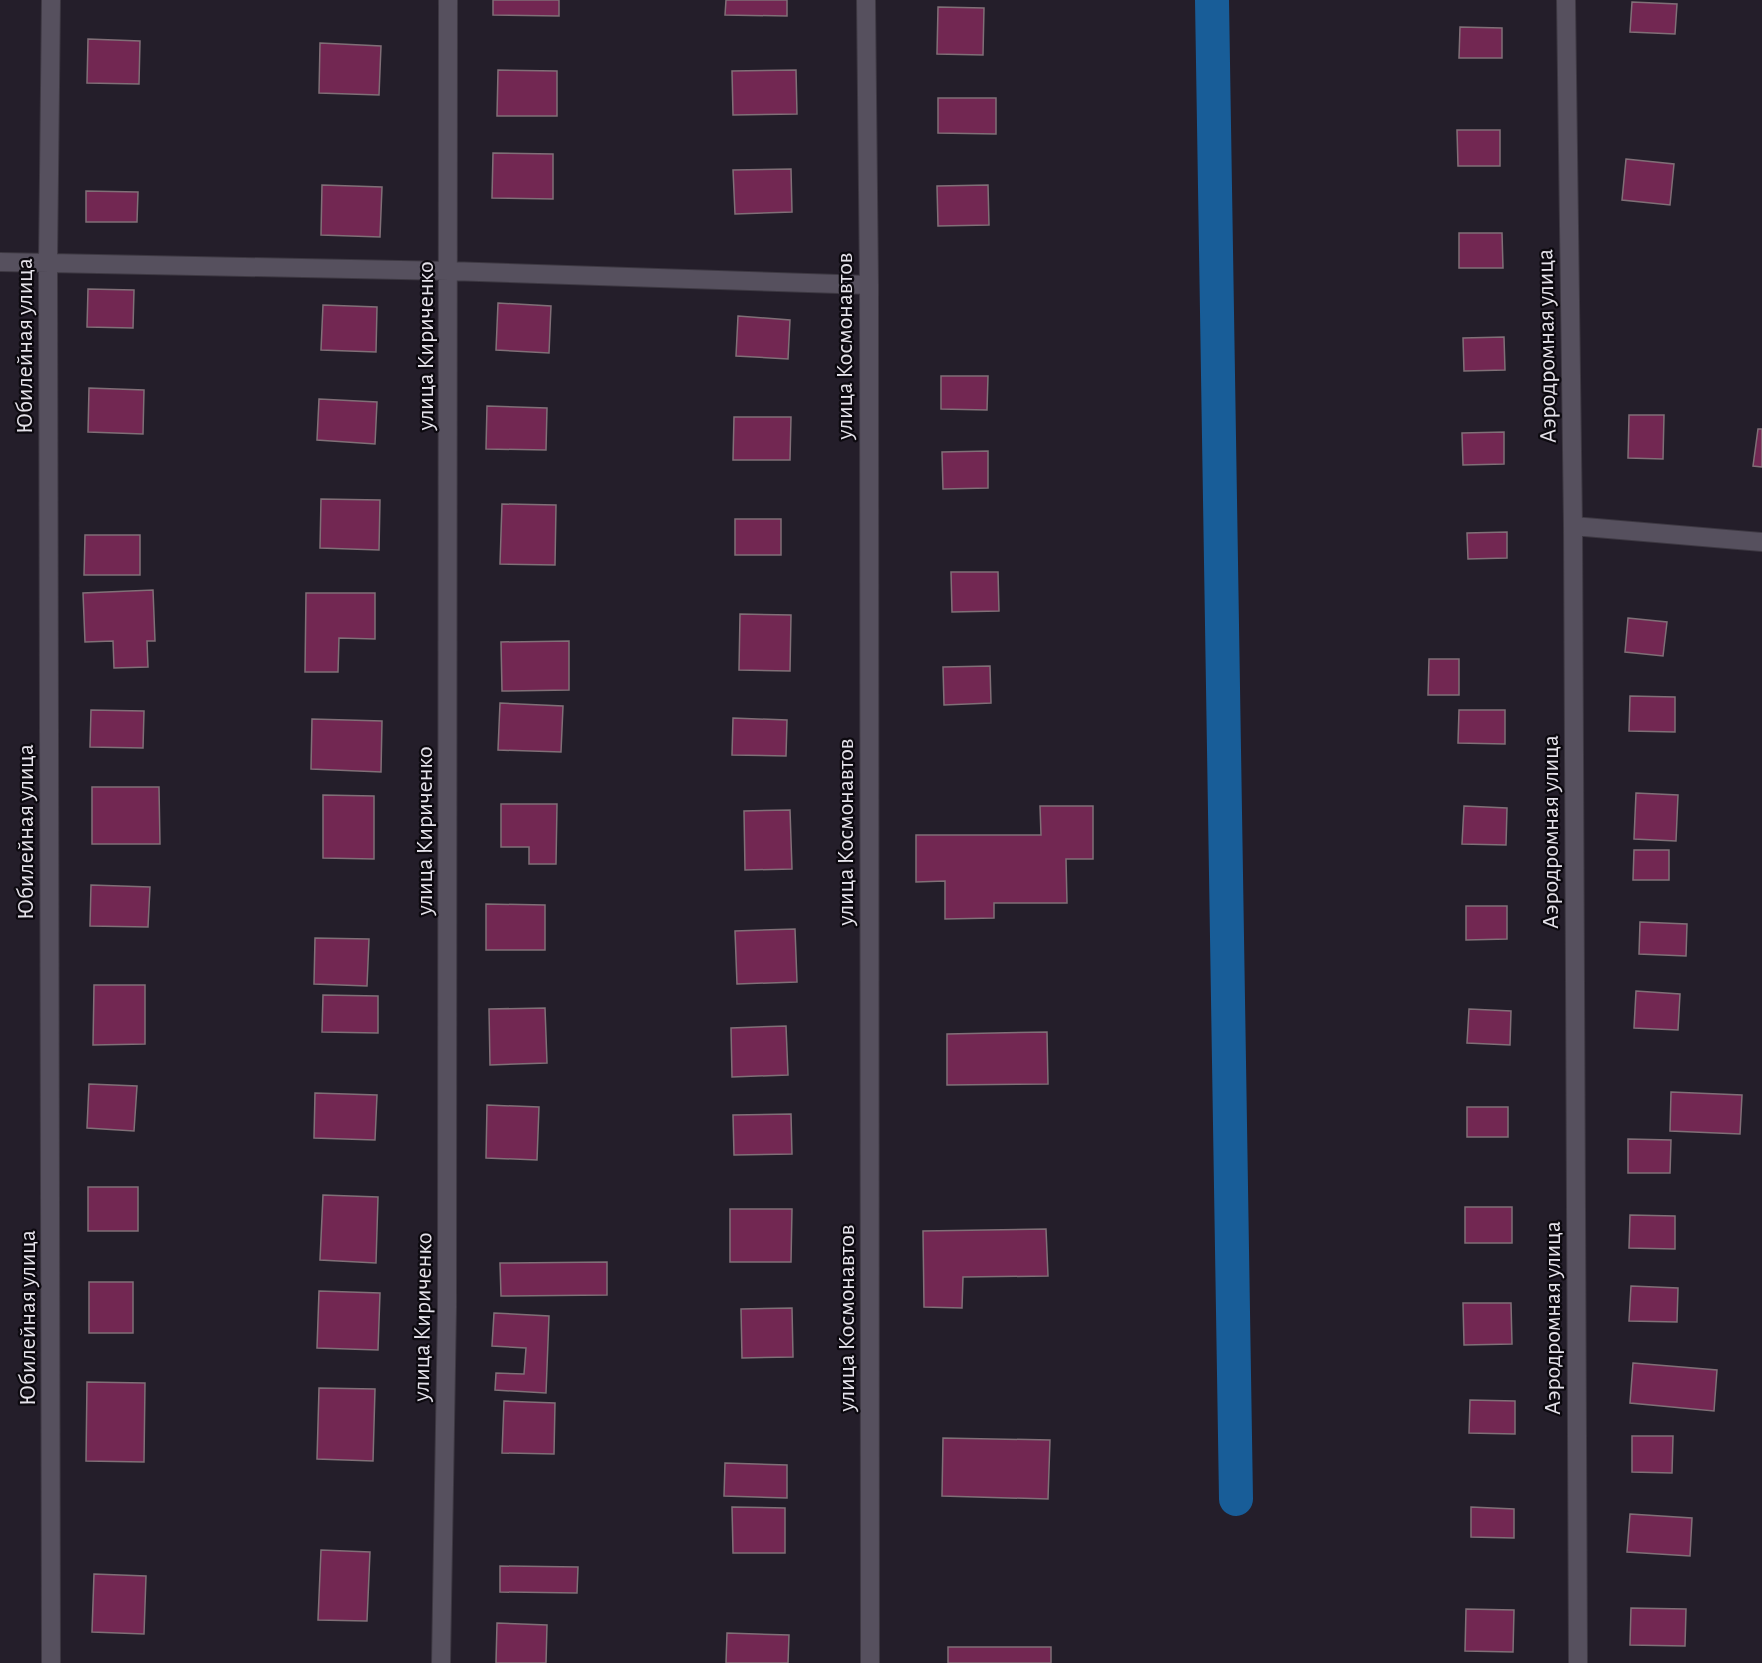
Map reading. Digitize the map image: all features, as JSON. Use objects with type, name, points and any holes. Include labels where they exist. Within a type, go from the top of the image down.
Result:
[{"type":"street","name":"Юбилейная улица","points":[[51,0],[48,263],[51,1663]]},
{"type":"street","name":"улица Кириченко","points":[[441,1663],[447,1283],[448,0]]},
{"type":"street","name":"улица Космонавтов","points":[[866,0],[870,1663]]},
{"type":"street","name":"Аэродромная улица","points":[[1566,0],[1573,526],[1578,1663]]},
{"type":"street","points":[[0,262],[449,271],[868,285]]},
{"type":"street","points":[[1573,526],[1762,542]]},
{"type":"building","points":[[493,0],[559,0],[559,16],[493,15]]},
{"type":"building","points":[[726,0],[787,0],[787,16],[725,15]]},
{"type":"building","points":[[1632,2],[1677,4],[1675,34],[1630,32]]},
{"type":"building","points":[[938,7],[984,8],[983,55],[937,54]]},
{"type":"building","points":[[1460,27],[1502,28],[1502,58],[1459,58]]},
{"type":"building","points":[[88,39],[140,41],[139,84],[87,83]]},
{"type":"building","points":[[320,43],[381,46],[379,95],[319,93]]},
{"type":"building","points":[[498,70],[557,71],[557,116],[497,116]]},
{"type":"building","points":[[796,70],[797,114],[733,115],[732,71]]},
{"type":"building","points":[[938,98],[996,98],[996,134],[938,133]]},
{"type":"building","points":[[1457,130],[1500,130],[1500,166],[1458,166]]},
{"type":"building","points":[[493,153],[553,154],[553,199],[492,198]]},
{"type":"building","points":[[1626,159],[1674,164],[1670,205],[1622,200]]},
{"type":"building","points":[[791,169],[792,212],[735,214],[733,170]]},
{"type":"building","points":[[322,185],[382,187],[380,237],[321,235]]},
{"type":"building","points":[[988,185],[989,225],[938,226],[937,186]]},
{"type":"building","points":[[86,191],[138,192],[137,222],[86,222]]},
{"type":"building","points":[[1459,233],[1502,233],[1503,268],[1459,268]]},
{"type":"building","points":[[88,289],[134,290],[133,328],[87,327]]},
{"type":"building","points":[[498,303],[551,306],[549,353],[496,350]]},
{"type":"building","points":[[323,305],[377,307],[376,352],[321,350]]},
{"type":"building","points":[[738,316],[790,320],[788,359],[736,356]]},
{"type":"building","points":[[1504,337],[1505,370],[1464,371],[1463,338]]},
{"type":"building","points":[[941,376],[988,376],[987,410],[941,409]]},
{"type":"building","points":[[89,388],[144,390],[143,434],[88,432]]},
{"type":"building","points":[[319,399],[377,402],[375,444],[317,440]]},
{"type":"building","points":[[487,406],[547,408],[546,450],[486,449]]},
{"type":"building","points":[[1629,415],[1664,415],[1663,459],[1628,458]]},
{"type":"building","points":[[734,417],[791,417],[790,460],[733,460]]},
{"type":"building","points":[[1758,429],[1762,429],[1762,467],[1753,466]]},
{"type":"building","points":[[1504,432],[1504,464],[1463,465],[1462,433]]},
{"type":"building","points":[[988,451],[988,488],[943,489],[942,452]]},
{"type":"building","points":[[321,499],[380,500],[379,550],[320,548]]},
{"type":"building","points":[[502,504],[556,505],[555,565],[500,564]]},
{"type":"building","points":[[735,519],[781,519],[781,555],[735,555]]},
{"type":"building","points":[[1507,532],[1507,558],[1468,559],[1467,533]]},
{"type":"building","points":[[85,535],[140,535],[140,575],[84,575]]},
{"type":"building","points":[[951,572],[998,572],[999,611],[952,612]]},
{"type":"building","points":[[153,590],[155,641],[147,641],[148,667],[114,668],[113,641],[85,642],[83,593]]},
{"type":"building","points":[[306,593],[375,593],[375,639],[339,638],[338,672],[305,672]]},
{"type":"building","points":[[740,614],[791,615],[790,671],[739,670]]},
{"type":"building","points":[[1628,618],[1667,622],[1663,656],[1625,652]]},
{"type":"building","points":[[569,641],[569,690],[502,691],[501,642]]},
{"type":"building","points":[[1429,659],[1459,659],[1459,695],[1428,695]]},
{"type":"building","points":[[990,666],[991,703],[944,705],[943,667]]},
{"type":"building","points":[[1630,696],[1675,697],[1675,732],[1629,731]]},
{"type":"building","points":[[500,703],[563,706],[561,752],[498,750]]},
{"type":"building","points":[[91,710],[144,711],[143,748],[90,747]]},
{"type":"building","points":[[1459,710],[1505,710],[1505,744],[1458,743]]},
{"type":"building","points":[[733,718],[787,720],[786,756],[732,755]]},
{"type":"building","points":[[312,719],[382,721],[381,772],[311,769]]},
{"type":"building","points":[[92,787],[159,787],[160,844],[92,844]]},
{"type":"building","points":[[1636,793],[1678,795],[1676,841],[1634,839]]},
{"type":"building","points":[[323,795],[374,796],[374,859],[323,858]]},
{"type":"building","points":[[501,804],[557,804],[556,864],[529,864],[529,847],[501,847]]},
{"type":"building","points":[[1040,806],[1093,806],[1093,859],[1066,859],[1067,903],[994,903],[994,918],[945,919],[945,881],[916,882],[916,835],[1041,835]]},
{"type":"building","points":[[1464,806],[1507,808],[1506,845],[1462,844]]},
{"type":"building","points":[[790,810],[792,869],[745,870],[744,811]]},
{"type":"building","points":[[1634,850],[1669,850],[1669,880],[1633,880]]},
{"type":"building","points":[[91,885],[150,887],[148,927],[90,926]]},
{"type":"building","points":[[486,904],[545,905],[545,950],[486,950]]},
{"type":"building","points":[[1466,906],[1507,906],[1507,939],[1466,940]]},
{"type":"building","points":[[1640,922],[1687,924],[1686,956],[1639,954]]},
{"type":"building","points":[[795,929],[797,982],[737,984],[735,931]]},
{"type":"building","points":[[315,938],[369,939],[367,986],[314,984]]},
{"type":"building","points":[[94,985],[145,985],[145,1044],[93,1045]]},
{"type":"building","points":[[1636,991],[1680,994],[1678,1030],[1634,1028]]},
{"type":"building","points":[[323,995],[378,996],[378,1033],[322,1032]]},
{"type":"building","points":[[545,1008],[547,1063],[490,1065],[489,1009]]},
{"type":"building","points":[[1469,1009],[1511,1011],[1510,1045],[1467,1043]]},
{"type":"building","points":[[786,1026],[788,1075],[732,1077],[731,1028]]},
{"type":"building","points":[[1047,1032],[1048,1084],[947,1085],[947,1034]]},
{"type":"building","points":[[89,1084],[137,1086],[134,1131],[87,1128]]},
{"type":"building","points":[[1671,1092],[1742,1095],[1740,1134],[1670,1131]]},
{"type":"building","points":[[315,1093],[377,1095],[375,1140],[314,1138]]},
{"type":"building","points":[[487,1105],[539,1107],[537,1160],[486,1158]]},
{"type":"building","points":[[1467,1107],[1508,1107],[1508,1137],[1467,1137]]},
{"type":"building","points":[[791,1114],[792,1154],[734,1155],[733,1115]]},
{"type":"building","points":[[1628,1139],[1671,1140],[1670,1173],[1628,1173]]},
{"type":"building","points":[[88,1187],[138,1187],[138,1231],[88,1231]]},
{"type":"building","points":[[323,1195],[378,1197],[376,1263],[320,1260]]},
{"type":"building","points":[[1465,1207],[1512,1207],[1512,1243],[1465,1243]]},
{"type":"building","points":[[730,1209],[792,1209],[791,1262],[730,1262]]},
{"type":"building","points":[[1630,1215],[1675,1216],[1675,1249],[1629,1248]]},
{"type":"building","points":[[1046,1229],[1048,1276],[963,1277],[962,1308],[924,1307],[923,1231]]},
{"type":"building","points":[[607,1262],[607,1295],[501,1296],[500,1263]]},
{"type":"building","points":[[89,1282],[133,1282],[133,1333],[89,1333]]},
{"type":"building","points":[[1631,1286],[1678,1288],[1677,1322],[1629,1321]]},
{"type":"building","points":[[319,1291],[380,1293],[378,1350],[317,1348]]},
{"type":"building","points":[[1463,1303],[1511,1303],[1512,1344],[1464,1345]]},
{"type":"building","points":[[792,1308],[793,1357],[742,1358],[741,1309]]},
{"type":"building","points":[[494,1313],[549,1316],[546,1393],[495,1390],[496,1373],[524,1374],[526,1348],[492,1346]]},
{"type":"building","points":[[1633,1363],[1717,1370],[1714,1411],[1630,1403]]},
{"type":"building","points":[[87,1382],[145,1383],[144,1462],[86,1461]]},
{"type":"building","points":[[319,1388],[375,1389],[373,1461],[317,1459]]},
{"type":"building","points":[[1470,1400],[1515,1401],[1515,1434],[1469,1433]]},
{"type":"building","points":[[504,1401],[555,1403],[554,1454],[502,1453]]},
{"type":"building","points":[[1632,1436],[1673,1436],[1672,1473],[1632,1472]]},
{"type":"building","points":[[943,1438],[1050,1440],[1048,1499],[942,1496]]},
{"type":"building","points":[[725,1463],[787,1465],[787,1498],[724,1496]]},
{"type":"building","points":[[732,1507],[785,1508],[785,1553],[733,1553]]},
{"type":"building","points":[[1471,1507],[1514,1509],[1514,1538],[1471,1537]]},
{"type":"building","points":[[1630,1514],[1692,1518],[1690,1556],[1627,1552]]},
{"type":"building","points":[[321,1550],[370,1552],[367,1621],[318,1620]]},
{"type":"building","points":[[500,1566],[578,1567],[577,1593],[500,1592]]},
{"type":"building","points":[[94,1574],[146,1576],[144,1634],[92,1632]]},
{"type":"building","points":[[1631,1608],[1686,1609],[1685,1646],[1630,1645]]},
{"type":"building","points":[[1466,1609],[1514,1610],[1513,1652],[1465,1651]]},
{"type":"building","points":[[497,1623],[547,1625],[546,1663],[496,1663]]},
{"type":"building","points":[[727,1633],[789,1635],[788,1663],[726,1663]]},
{"type":"building","points":[[948,1647],[1051,1647],[1051,1663],[948,1663]]},
{"type":"waterway","points":[[1212,0],[1236,1499]]}]
